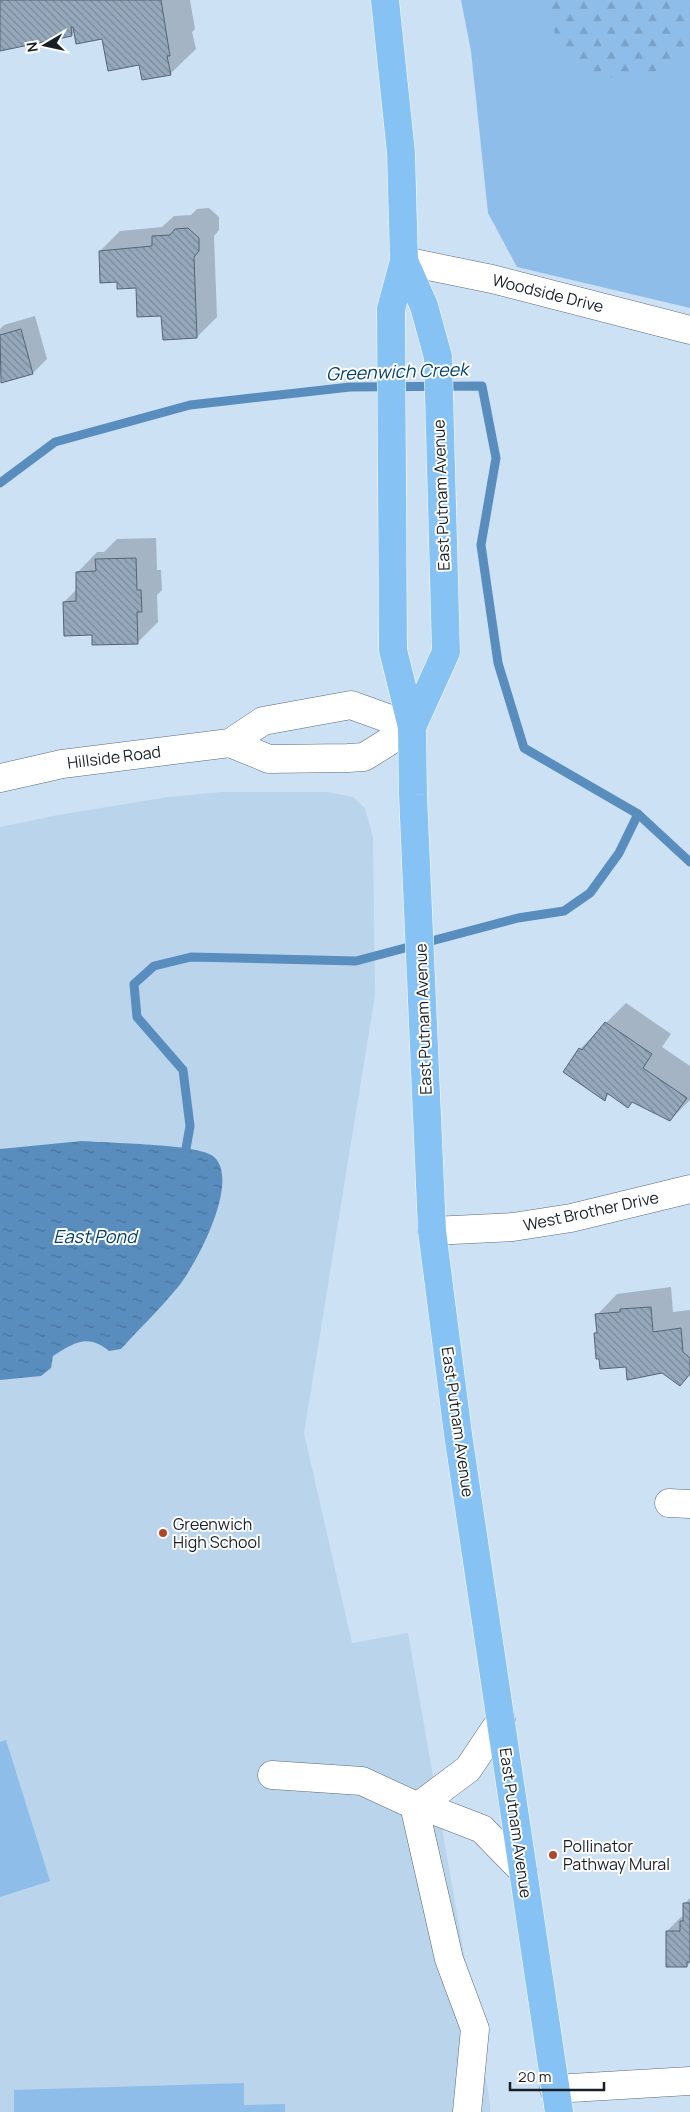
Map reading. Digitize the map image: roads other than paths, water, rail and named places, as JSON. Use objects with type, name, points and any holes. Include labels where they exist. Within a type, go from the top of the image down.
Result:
[{"type":"main road","name":"East Putnam Avenue","points":[[385,0],[401,153],[404,261],[391,309],[393,650],[412,727],[416,872],[432,1231],[458,1434],[557,2101]]},
{"type":"main road","name":"East Putnam Avenue","points":[[404,261],[424,306],[438,357],[438,419],[446,652],[412,727]]},
{"type":"street","name":"Woodside Drive","points":[[404,261],[492,279],[690,330]]},
{"type":"street","name":"Hillside Road","points":[[0,778],[62,764],[230,743],[263,721],[351,704],[412,727]]},
{"type":"street","name":"Hillside Road","points":[[230,743],[269,759],[364,757],[412,727]]},
{"type":"street","name":"West Brother Drive","points":[[432,1231],[513,1227],[571,1218],[690,1189]]},
{"type":"street","points":[[417,1805],[468,1769],[501,1720]]},
{"type":"street","points":[[272,1775],[362,1781],[417,1805],[482,1829],[523,1871]]},
{"type":"street","points":[[417,1805],[449,1959],[475,2029],[467,2112]]},
{"type":"street","points":[[557,2101],[690,2081]]},
{"type":"water","name":"East Pond","points":[[82,1141],[130,1143],[190,1149],[213,1156],[221,1167],[222,1183],[213,1222],[205,1242],[186,1276],[157,1311],[121,1349],[109,1351],[94,1342],[81,1342],[53,1356],[51,1368],[41,1376],[0,1380],[0,1149]]},
{"type":"waterway","name":"Greenwich Creek","points":[[0,483],[55,442],[190,405],[350,387],[482,386],[496,458],[481,545],[498,663],[524,748],[638,814],[690,862]]},
{"type":"waterway","points":[[184,1160],[190,1126],[183,1070],[137,1017],[134,984],[154,966],[191,957],[356,961],[518,918],[564,911],[590,893],[619,853],[638,814]]},
{"type":"place","name":"Greenwich High School","points":[[163,1533]]},
{"type":"place","name":"Pollinator Pathway Mural","points":[[553,1855]]}]
